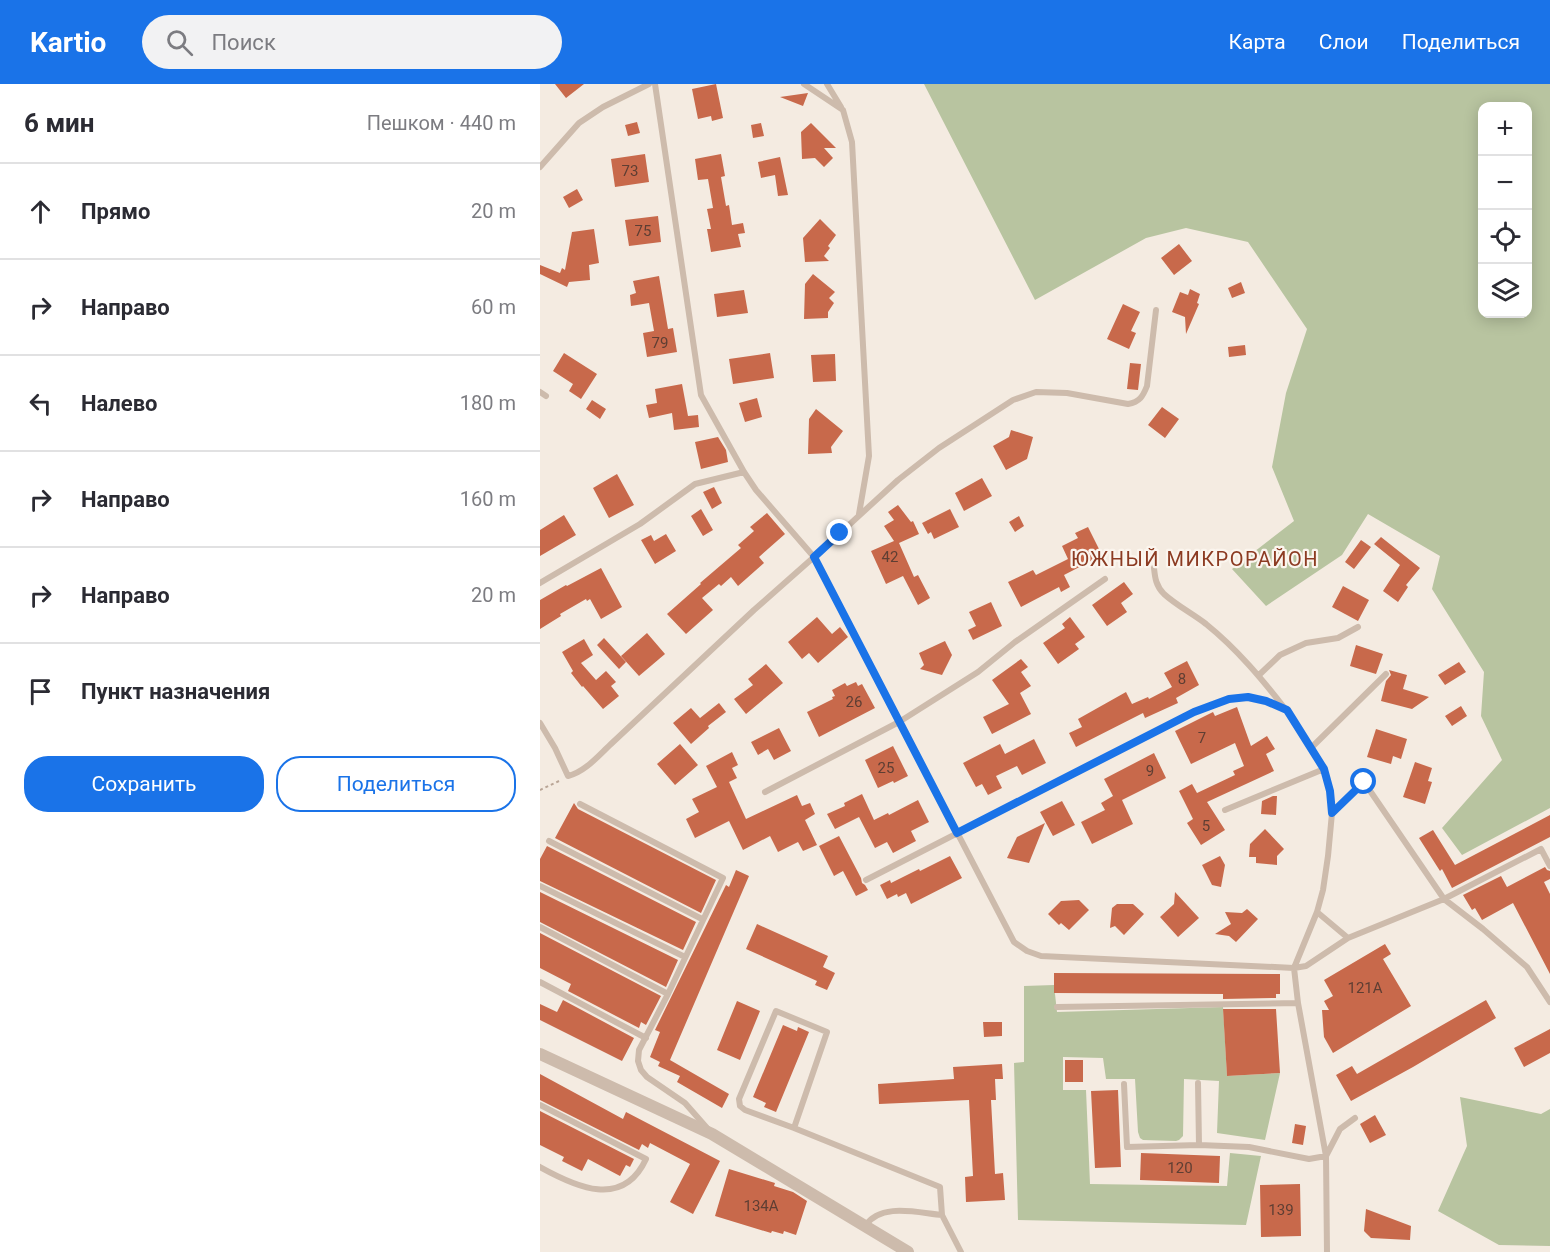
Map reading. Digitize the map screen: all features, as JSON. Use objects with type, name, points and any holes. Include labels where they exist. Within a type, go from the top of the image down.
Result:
[{"type":"street","points":[[540,1054],[712,1134],[908,1252]]},
{"type":"lane","points":[[540,167],[579,123],[603,107],[649,84]]},
{"type":"lane","points":[[654,84],[701,395],[756,490],[814,557],[1014,942],[1027,951],[1041,956],[1294,968],[1306,966],[1348,938],[1444,899],[1541,849],[1550,866]]},
{"type":"lane","points":[[804,84],[843,110]]},
{"type":"lane","points":[[827,84],[843,110],[852,142],[869,456],[858,515]]},
{"type":"lane","points":[[540,723],[568,776],[575,774],[588,765],[858,515],[939,448],[1013,400],[1036,392],[1067,393],[1128,404],[1135,403],[1142,397],[1147,386],[1156,310]]},
{"type":"lane","points":[[540,582],[640,524],[695,484],[744,472]]},
{"type":"lane","points":[[1154,568],[1156,583],[1164,594],[1220,636],[1259,675],[1287,710],[1324,769],[1330,791],[1332,813],[1325,879],[1317,912],[1294,968],[1298,1003],[1326,1156],[1327,1252]]},
{"type":"lane","points":[[765,792],[899,722],[978,672],[1015,642],[1105,579]]},
{"type":"lane","points":[[1259,675],[1280,656],[1306,643],[1338,638],[1358,627]]},
{"type":"lane","points":[[1311,748],[1386,674]]},
{"type":"lane","points":[[866,880],[1194,712],[1229,699],[1248,697],[1266,701],[1287,710]]},
{"type":"lane","points":[[1225,810],[1324,769]]},
{"type":"lane","points":[[1332,813],[1364,782],[1444,899],[1527,967],[1550,1002]]},
{"type":"lane","points":[[580,804],[723,878],[639,1050],[638,1061],[641,1070],[652,1081],[686,1103],[712,1134]]},
{"type":"lane","points":[[549,841],[702,919]]},
{"type":"lane","points":[[540,886],[685,957]]},
{"type":"lane","points":[[1317,912],[1348,938]]},
{"type":"lane","points":[[540,927],[668,994]]},
{"type":"lane","points":[[540,982],[646,1038]]},
{"type":"lane","points":[[1057,1007],[1298,1003]]},
{"type":"lane","points":[[794,1128],[827,1032],[776,1011],[739,1099],[740,1106],[745,1110],[939,1187],[942,1215],[961,1252]]},
{"type":"lane","points":[[1198,1083],[1200,1145]]},
{"type":"lane","points":[[1124,1084],[1127,1147],[1200,1145],[1263,1149],[1309,1159],[1326,1156]]},
{"type":"lane","points":[[540,1105],[646,1160],[633,1180],[622,1187],[606,1190],[587,1188],[567,1182],[540,1167]]},
{"type":"lane","points":[[1326,1156],[1340,1130],[1355,1118]]},
{"type":"lane","points":[[865,1226],[869,1220],[888,1211],[942,1215]]},
{"type":"path","points":[[540,790],[568,776]]},
{"type":"green space","points":[[924,84],[1550,84],[1550,808],[1462,855],[1442,828],[1502,760],[1481,716],[1484,672],[1432,589],[1440,556],[1368,514],[1342,555],[1266,606],[1232,569],[1294,521],[1272,467],[1286,393],[1307,329],[1248,242],[1186,228],[1146,238],[1035,300]]},
{"type":"green space","points":[[1054,985],[1057,1012],[1223,1007],[1227,1076],[1280,1073],[1265,1140],[1217,1133],[1219,1081],[1184,1079],[1183,1136],[1176,1141],[1143,1140],[1138,1132],[1135,1079],[1106,1079],[1103,1058],[1063,1057],[1063,1090],[1086,1090],[1090,1184],[1227,1186],[1230,1153],[1261,1156],[1246,1225],[1018,1220],[1014,1063],[1024,1062],[1024,986]]},
{"type":"green space","points":[[1460,1097],[1541,1114],[1550,1109],[1550,1246],[1499,1245],[1438,1211],[1467,1146]]},
{"type":"building","points":[[555,84],[584,84],[566,98]]},
{"type":"building","points":[[716,84],[723,118],[712,121],[711,116],[698,119],[692,89]]},
{"type":"building","points":[[808,93],[803,106],[780,97]]},
{"type":"building","points":[[637,122],[640,133],[628,136],[625,125]]},
{"type":"building","points":[[761,123],[764,136],[753,138],[751,125]]},
{"type":"building","points":[[811,123],[836,148],[824,148],[833,158],[824,167],[815,158],[802,159],[801,132]]},
{"type":"building","points":[[645,154],[649,182],[615,187],[611,159]]},
{"type":"building","points":[[721,154],[725,176],[721,177],[726,206],[729,205],[732,225],[743,223],[745,233],[738,234],[741,247],[711,252],[707,229],[711,229],[707,209],[713,208],[708,179],[698,180],[695,159]]},
{"type":"building","points":[[780,157],[788,195],[778,196],[775,175],[761,178],[758,162]]},
{"type":"building","points":[[577,189],[583,200],[569,208],[563,197]]},
{"type":"building","points":[[658,216],[661,242],[629,246],[625,220]]},
{"type":"building","points":[[820,219],[836,235],[824,256],[829,261],[805,262],[803,238]]},
{"type":"building","points":[[594,229],[599,263],[589,265],[590,280],[569,282],[567,287],[540,274],[540,265],[560,273],[562,268],[565,270],[572,232]]},
{"type":"building","points":[[1179,244],[1192,261],[1174,275],[1161,258]]},
{"type":"building","points":[[813,274],[835,292],[829,298],[834,303],[828,312],[828,318],[804,319],[805,284]]},
{"type":"building","points":[[659,276],[668,329],[673,328],[677,352],[647,357],[643,333],[654,331],[649,303],[631,306],[630,295],[636,293],[633,281]]},
{"type":"building","points":[[1241,282],[1245,293],[1232,298],[1228,288]]},
{"type":"building","points":[[1190,289],[1200,294],[1197,303],[1199,304],[1186,334],[1185,317],[1172,312],[1180,292],[1188,295]]},
{"type":"building","points":[[744,290],[748,313],[717,317],[714,294]]},
{"type":"building","points":[[1123,304],[1140,312],[1131,331],[1136,333],[1129,349],[1107,339]]},
{"type":"building","points":[[1245,345],[1246,355],[1229,357],[1228,347]]},
{"type":"building","points":[[564,353],[597,374],[581,399],[569,391],[573,384],[553,371]]},
{"type":"building","points":[[770,353],[774,378],[733,384],[729,359]]},
{"type":"building","points":[[835,354],[836,381],[813,382],[811,355]]},
{"type":"building","points":[[1130,363],[1141,364],[1138,390],[1127,389]]},
{"type":"building","points":[[682,384],[688,416],[698,415],[699,427],[674,430],[672,413],[649,418],[646,405],[657,403],[655,389]]},
{"type":"building","points":[[757,398],[762,417],[745,422],[739,403]]},
{"type":"building","points":[[592,400],[606,409],[600,419],[586,409]]},
{"type":"building","points":[[1162,407],[1179,419],[1165,438],[1148,425]]},
{"type":"building","points":[[816,409],[843,431],[831,447],[832,453],[808,454],[809,419]]},
{"type":"building","points":[[1011,430],[1033,437],[1027,459],[1006,470],[993,446],[1009,437]]},
{"type":"building","points":[[718,437],[726,450],[728,462],[701,469],[695,442]]},
{"type":"building","points":[[617,474],[634,505],[609,518],[593,488]]},
{"type":"building","points":[[982,478],[992,496],[964,511],[955,493]]},
{"type":"building","points":[[714,487],[722,503],[712,509],[703,492]]},
{"type":"building","points":[[898,505],[911,522],[913,521],[919,534],[899,543],[914,577],[918,575],[930,598],[918,605],[903,576],[886,584],[871,551],[894,541],[884,526],[894,520],[888,512]]},
{"type":"building","points":[[701,509],[713,530],[703,536],[691,516]]},
{"type":"building","points":[[950,509],[959,527],[934,539],[922,523]]},
{"type":"building","points":[[767,513],[785,534],[759,557],[764,563],[738,586],[731,577],[702,598],[713,610],[686,634],[667,614],[741,548],[738,545],[754,531],[750,527]]},
{"type":"building","points":[[564,515],[576,535],[540,556],[540,530]]},
{"type":"building","points":[[1019,516],[1024,526],[1015,532],[1009,522]]},
{"type":"building","points":[[1088,527],[1099,549],[1091,552],[1095,559],[1064,575],[1070,587],[1061,592],[1059,587],[1021,607],[1008,582],[1033,570],[1036,575],[1068,559],[1062,546],[1078,538],[1075,533]]},
{"type":"building","points":[[666,534],[676,551],[655,564],[641,540],[651,535],[654,541]]},
{"type":"building","points":[[1381,537],[1420,568],[1406,585],[1408,587],[1398,602],[1383,591],[1400,565],[1374,544]]},
{"type":"building","points":[[1361,540],[1371,547],[1354,569],[1345,562]]},
{"type":"building","points":[[601,568],[622,607],[601,619],[590,599],[587,601],[586,599],[540,629],[540,600]]},
{"type":"building","points":[[1124,582],[1133,594],[1121,603],[1127,612],[1107,626],[1092,605]]},
{"type":"building","points":[[1343,586],[1369,600],[1358,621],[1332,607]]},
{"type":"building","points":[[991,602],[1002,626],[973,640],[968,630],[976,626],[969,612]]},
{"type":"building","points":[[817,617],[832,634],[840,627],[848,637],[818,663],[809,653],[802,659],[788,642]]},
{"type":"building","points":[[1070,617],[1085,637],[1075,644],[1079,649],[1058,664],[1043,643],[1065,628],[1062,624]]},
{"type":"building","points":[[647,633],[665,654],[639,676],[621,656]]},
{"type":"building","points":[[604,638],[626,662],[619,669],[597,645]]},
{"type":"building","points":[[584,639],[593,655],[581,663],[596,680],[606,671],[616,682],[611,686],[619,696],[603,709],[571,673],[573,671],[562,652]]},
{"type":"building","points":[[945,641],[952,655],[942,675],[920,669],[924,665],[919,653]]},
{"type":"building","points":[[1356,645],[1383,654],[1376,674],[1350,666]]},
{"type":"building","points":[[1021,659],[1028,667],[1021,672],[1031,686],[1020,693],[1031,714],[992,734],[983,717],[1009,704],[992,680]]},
{"type":"building","points":[[1187,661],[1199,685],[1176,698],[1178,703],[1145,718],[1143,713],[1076,747],[1069,733],[1082,727],[1078,719],[1126,692],[1132,704],[1148,697],[1149,699],[1172,687],[1164,673]]},
{"type":"building","points":[[1459,662],[1466,672],[1445,685],[1438,675]]},
{"type":"building","points":[[766,664],[783,683],[746,714],[734,699],[753,685],[748,679]]},
{"type":"building","points":[[1389,670],[1407,675],[1403,689],[1429,697],[1412,709],[1381,701],[1386,681],[1391,675]]},
{"type":"building","points":[[856,682],[858,686],[862,684],[875,708],[819,737],[807,712],[833,699],[832,697],[835,696],[832,690],[845,683],[847,686]]},
{"type":"building","points":[[719,703],[726,712],[708,726],[709,728],[691,744],[673,723],[691,708],[700,718]]},
{"type":"building","points":[[1461,706],[1467,716],[1452,726],[1445,716]]},
{"type":"building","points":[[1237,707],[1251,746],[1267,736],[1275,749],[1266,754],[1274,771],[1207,802],[1225,830],[1201,845],[1187,823],[1193,819],[1179,791],[1192,784],[1197,793],[1235,775],[1233,771],[1244,766],[1235,743],[1191,764],[1175,731],[1213,712],[1215,716]]},
{"type":"building","points":[[779,728],[791,751],[774,760],[768,749],[758,755],[751,742]]},
{"type":"building","points":[[1376,729],[1407,739],[1401,759],[1393,756],[1391,764],[1367,757]]},
{"type":"building","points":[[1034,739],[1046,763],[1022,775],[1017,766],[996,776],[1002,788],[988,795],[982,784],[976,787],[963,763],[1000,744],[1005,754]]},
{"type":"building","points":[[680,744],[698,765],[675,785],[657,764]]},
{"type":"building","points":[[893,746],[908,776],[878,788],[865,760]]},
{"type":"building","points":[[732,752],[738,765],[732,768],[737,778],[729,782],[746,819],[797,795],[802,806],[810,803],[815,814],[805,820],[817,845],[803,851],[798,842],[778,852],[770,836],[743,850],[729,821],[695,838],[686,819],[699,812],[692,799],[717,787],[706,766]]},
{"type":"building","points":[[1154,753],[1166,778],[1122,800],[1133,824],[1092,844],[1081,822],[1105,810],[1101,803],[1113,796],[1104,779]]},
{"type":"building","points":[[1415,762],[1432,768],[1428,781],[1432,782],[1425,804],[1403,797]]},
{"type":"building","points":[[862,794],[874,820],[918,800],[929,822],[911,831],[916,841],[893,853],[887,842],[875,848],[859,817],[835,829],[827,814],[845,806],[844,803]]},
{"type":"building","points":[[1277,796],[1276,815],[1261,814],[1262,801]]},
{"type":"building","points":[[1062,801],[1075,825],[1053,836],[1040,812]]},
{"type":"building","points":[[574,803],[578,809],[716,880],[701,913],[555,838]]},
{"type":"building","points":[[1550,815],[1550,837],[1452,888],[1442,869],[1440,871],[1419,838],[1433,830],[1455,865]]},
{"type":"building","points":[[1045,823],[1029,863],[1007,858],[1017,837]]},
{"type":"building","points":[[1265,829],[1284,849],[1277,856],[1277,865],[1256,863],[1256,857],[1249,857],[1250,844]]},
{"type":"building","points":[[839,836],[862,883],[868,890],[856,896],[843,871],[834,876],[819,846]]},
{"type":"building","points":[[547,846],[696,922],[683,950],[540,881],[540,859]]},
{"type":"building","points":[[950,856],[962,878],[911,904],[906,893],[887,899],[880,885],[890,880],[891,883],[919,869],[920,871]]},
{"type":"building","points":[[1220,856],[1225,865],[1221,887],[1212,885],[1202,865]]},
{"type":"building","points":[[1545,867],[1550,871],[1550,879],[1544,882],[1550,894],[1550,974],[1513,903],[1482,920],[1475,908],[1472,910],[1463,895],[1501,876],[1507,887]]},
{"type":"building","points":[[736,870],[749,876],[670,1060],[729,1094],[722,1108],[677,1082],[680,1076],[658,1066],[660,1062],[650,1057],[660,1032],[655,1030],[726,885],[729,887]]},
{"type":"building","points":[[540,892],[678,960],[666,987],[540,922]]},
{"type":"building","points":[[1175,892],[1199,918],[1178,937],[1160,917],[1174,904]]},
{"type":"building","points":[[1079,900],[1089,910],[1069,930],[1061,923],[1059,925],[1048,914],[1061,901]]},
{"type":"building","points":[[1117,904],[1133,904],[1144,914],[1124,935],[1115,926],[1110,928],[1112,908]]},
{"type":"building","points":[[1247,909],[1258,919],[1236,942],[1229,936],[1215,934],[1231,924],[1225,912],[1242,913]]},
{"type":"building","points":[[757,924],[828,956],[823,967],[835,973],[827,990],[815,985],[817,981],[746,949]]},
{"type":"building","points":[[540,933],[661,996],[646,1025],[641,1022],[639,1028],[568,991],[571,984],[540,968]]},
{"type":"building","points":[[1385,944],[1391,954],[1383,959],[1411,1006],[1333,1053],[1324,1037],[1322,1010],[1329,1010],[1324,1001],[1333,996],[1324,980]]},
{"type":"building","points":[[1054,973],[1280,974],[1280,994],[1276,994],[1276,998],[1223,999],[1223,994],[1054,993]]},
{"type":"building","points":[[563,1000],[634,1038],[622,1061],[540,1020],[540,1004],[557,1012]]},
{"type":"building","points":[[1486,1000],[1496,1018],[1351,1101],[1336,1075],[1352,1066],[1357,1074]]},
{"type":"building","points":[[737,1001],[760,1011],[740,1060],[717,1050]]},
{"type":"building","points":[[1223,1009],[1276,1009],[1280,1073],[1227,1076]]},
{"type":"building","points":[[983,1022],[1002,1022],[1002,1036],[984,1037]]},
{"type":"building","points":[[783,1025],[797,1031],[798,1027],[809,1032],[776,1112],[764,1107],[766,1103],[753,1097]]},
{"type":"building","points":[[1550,1029],[1550,1053],[1524,1067],[1514,1048]]},
{"type":"building","points":[[1065,1060],[1083,1060],[1083,1082],[1065,1082]]},
{"type":"building","points":[[1002,1064],[1003,1079],[995,1079],[996,1100],[991,1100],[995,1174],[1003,1173],[1005,1200],[966,1202],[965,1177],[973,1176],[969,1100],[879,1104],[878,1084],[954,1079],[953,1067]]},
{"type":"building","points":[[540,1074],[623,1119],[626,1112],[720,1161],[693,1214],[670,1202],[690,1164],[650,1143],[648,1148],[642,1144],[639,1150],[540,1100]]},
{"type":"building","points":[[1118,1090],[1121,1167],[1095,1168],[1091,1091]]},
{"type":"building","points":[[540,1111],[634,1159],[630,1167],[626,1165],[620,1176],[588,1159],[582,1171],[562,1161],[564,1157],[540,1145]]},
{"type":"building","points":[[1375,1115],[1386,1135],[1370,1143],[1360,1124]]},
{"type":"building","points":[[1295,1124],[1306,1126],[1303,1145],[1292,1143]]},
{"type":"building","points":[[1141,1153],[1220,1156],[1219,1183],[1140,1180]]},
{"type":"building","points":[[729,1169],[775,1183],[774,1186],[793,1192],[807,1201],[796,1235],[784,1231],[783,1234],[772,1231],[771,1233],[715,1216]]},
{"type":"building","points":[[1300,1184],[1301,1236],[1261,1237],[1260,1185]]},
{"type":"building","points":[[1366,1209],[1411,1226],[1410,1240],[1371,1238],[1364,1231]]},
{"type":"district","name":"ЮЖНЫЙ МИКРОРАЙОН","points":[[1195,559]]},
{"type":"route","points":[[840,533],[814,557],[957,833],[1194,712],[1229,699],[1248,697],[1266,701],[1287,710],[1324,769],[1330,791],[1332,813],[1364,782]]}]
